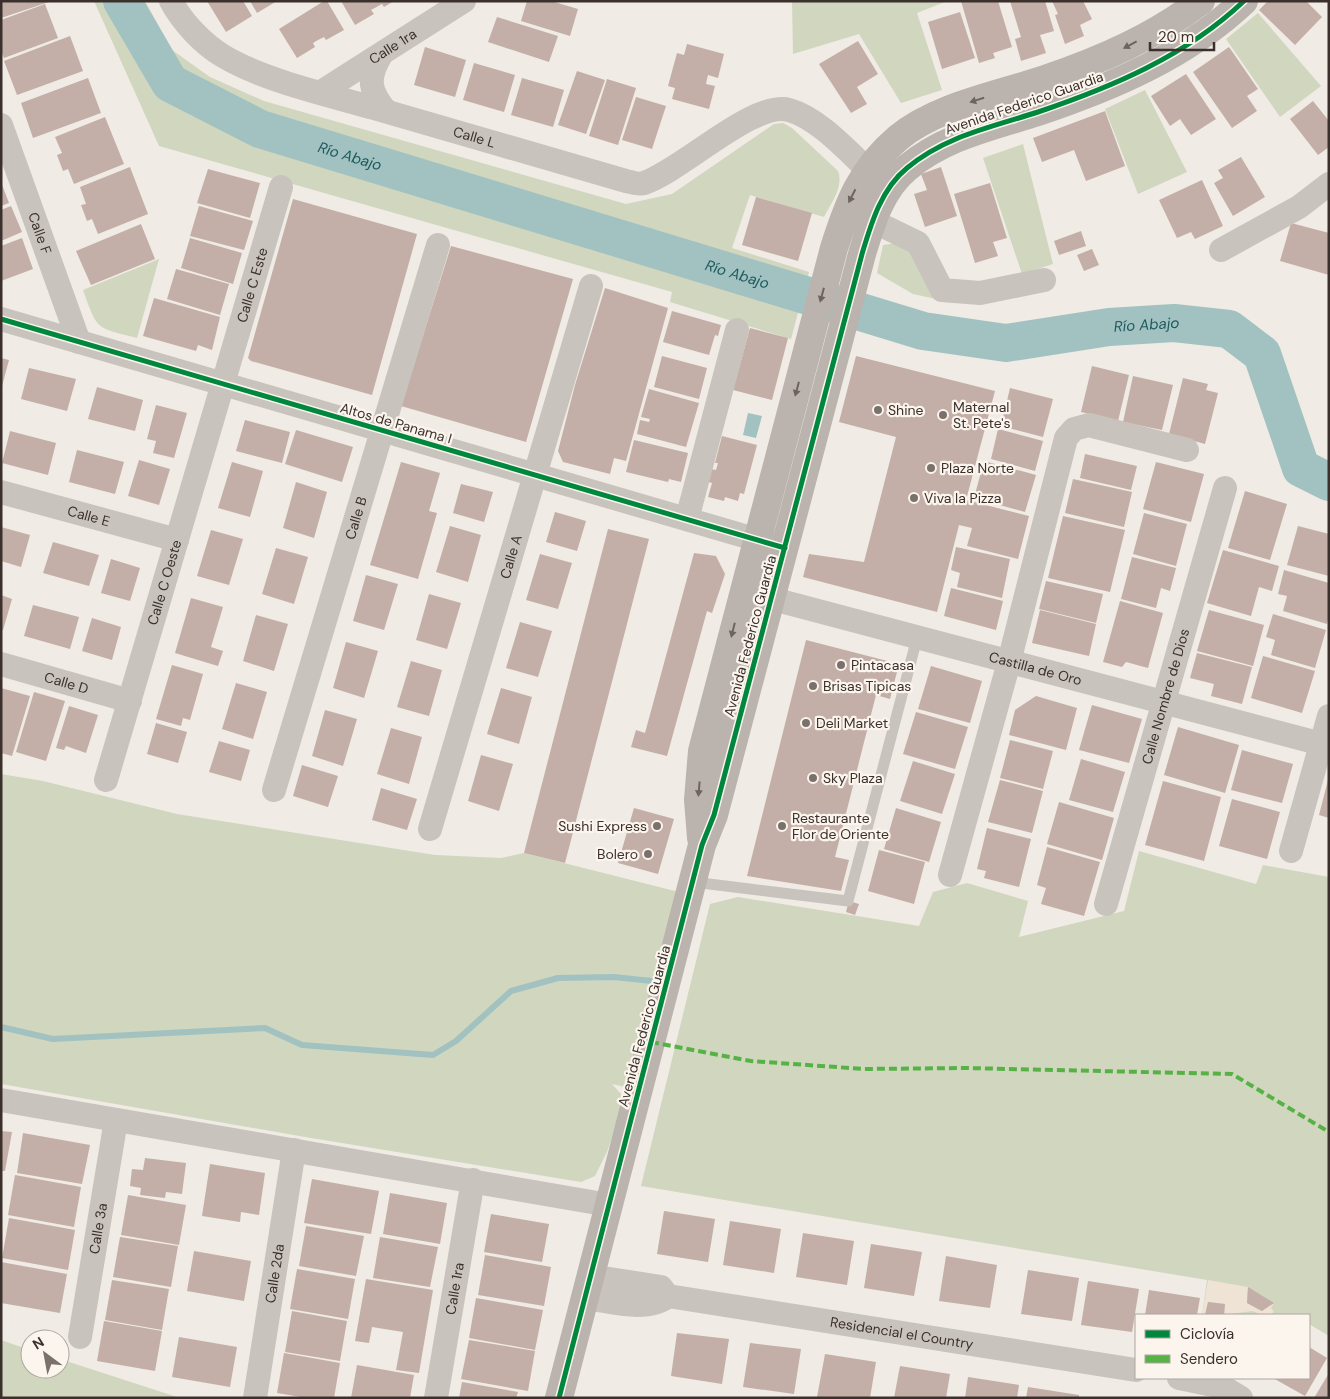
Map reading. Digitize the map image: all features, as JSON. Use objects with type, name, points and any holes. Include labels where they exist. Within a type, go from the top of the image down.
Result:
[{"type":"street","name":"Calle L","points":[[172,1],[176,11],[198,35],[222,56],[248,69],[626,181],[642,184],[661,175],[744,122],[769,110],[788,109],[806,117],[867,171]]},
{"type":"street","name":"Calle 1ra","points":[[321,92],[464,1]]},
{"type":"street","name":"Avenida Federico Guardia","points":[[702,845],[698,800],[702,751],[742,592],[834,248],[847,206],[867,171],[899,138],[924,122],[972,102],[1046,79],[1124,49],[1171,23],[1201,1]]},
{"type":"street","name":"Avenida Federico Guardia","points":[[559,1398],[702,845],[714,815],[870,225],[888,189],[905,169],[934,147],[1116,83],[1184,46],[1236,4]]},
{"type":"street","points":[[381,55],[373,68],[371,84],[376,99],[386,111]]},
{"type":"street","name":"Calle F","points":[[1,125],[79,342]]},
{"type":"street","points":[[867,171],[888,189]]},
{"type":"street","points":[[1220,250],[1299,207],[1329,184]]},
{"type":"street","name":"Calle C Este","points":[[223,384],[281,187]]},
{"type":"street","points":[[870,225],[885,227],[918,243],[942,290],[980,293],[1044,280]]},
{"type":"street","name":"Calle B","points":[[274,790],[438,245]]},
{"type":"street","name":"Calle A","points":[[430,829],[591,286]]},
{"type":"street","name":"Altos de Panama I","points":[[1,319],[785,548]]},
{"type":"street","points":[[687,519],[736,330]]},
{"type":"street","name":"Calle C Oeste","points":[[106,780],[223,384]]},
{"type":"street","points":[[950,875],[1009,662],[1066,438],[1074,429],[1089,425],[1187,450]]},
{"type":"street","name":"Calle Nombre de Dios","points":[[1106,904],[1224,488]]},
{"type":"street","name":"Calle E","points":[[1,492],[177,540]]},
{"type":"street","name":"Castilla de Oro","points":[[742,592],[1325,745]]},
{"type":"street","name":"Calle D","points":[[1,664],[130,701]]},
{"type":"street","points":[[1291,851],[1325,745],[1329,716]]},
{"type":"street","points":[[1,1100],[609,1205]]},
{"type":"street","name":"Calle 3a","points":[[80,1337],[116,1120]]},
{"type":"street","name":"Calle 2da","points":[[255,1398],[294,1150]]},
{"type":"street","name":"Calle 1ra","points":[[436,1398],[473,1180]]},
{"type":"street","name":"Residencial el Country","points":[[588,1287],[662,1287],[668,1296],[1135,1370]]},
{"type":"street","points":[[1184,1379],[1224,1387],[1241,1398]]},
{"type":"lane","points":[[693,882],[848,901],[917,638]]},
{"type":"green space","points":[[94,1],[145,1],[172,50],[210,77],[264,101],[626,204],[672,194],[774,124],[783,123],[792,128],[838,171],[839,183],[836,195],[824,217],[750,195],[732,248],[809,272],[791,339],[670,302],[672,292],[159,146]]},
{"type":"green space","points":[[792,1],[947,1],[917,13],[942,90],[901,103],[859,34],[793,54]]},
{"type":"green space","points":[[1258,13],[1321,86],[1280,117],[1226,39]]},
{"type":"green space","points":[[1145,90],[1187,172],[1138,194],[1105,109]]},
{"type":"green space","points":[[1023,144],[1053,264],[1022,274],[983,158]]},
{"type":"green space","points":[[897,243],[913,249],[936,299],[913,294],[877,273],[883,245]]},
{"type":"green space","points":[[159,259],[137,338],[113,332],[100,325],[92,313],[83,290]]},
{"type":"green space","points":[[1,774],[43,781],[177,814],[435,855],[501,858],[524,853],[679,892],[625,1087],[612,1084],[621,1094],[622,1107],[607,1152],[595,1176],[581,1182],[305,1137],[1,1084]]},
{"type":"green space","points":[[1139,851],[1256,884],[1263,865],[1329,877],[1329,1336],[1310,1325],[1310,1314],[1202,1314],[1207,1280],[641,1186],[710,904],[738,897],[919,926],[933,892],[967,883],[1028,901],[1019,937],[1124,911]]},
{"type":"green space","points":[[1,1340],[20,1347],[20,1379],[70,1379],[70,1362],[180,1398],[1,1398]]},
{"type":"shaded area","points":[[1208,1280],[1248,1287],[1247,1303],[1261,1311],[1274,1303],[1271,1308],[1274,1312],[1271,1314],[1260,1314],[1252,1311],[1224,1314],[1225,1304],[1208,1302],[1205,1314],[1202,1314]]},
{"type":"water","points":[[748,413],[762,416],[756,438],[743,435]]},
{"type":"building","points":[[1,1],[49,1],[49,2],[1,18]]},
{"type":"building","points":[[207,1],[243,1],[252,16],[226,32]]},
{"type":"building","points":[[250,1],[277,1],[257,13]]},
{"type":"building","points":[[324,1],[327,1],[344,30],[326,40],[324,37],[318,40],[313,43],[315,47],[297,58],[279,29]]},
{"type":"building","points":[[341,1],[394,1],[384,7],[382,4],[371,10],[374,14],[355,25]]},
{"type":"building","points":[[527,1],[551,1],[578,9],[570,36],[521,21]]},
{"type":"building","points":[[961,1],[998,1],[1012,47],[993,53],[995,58],[979,63]]},
{"type":"building","points":[[1010,1],[1045,1],[1054,31],[1040,35],[1046,53],[1021,61],[1015,39],[1021,37]]},
{"type":"building","points":[[1052,1],[1083,1],[1092,19],[1080,25],[1084,36],[1065,44],[1055,15],[1058,14]]},
{"type":"building","points":[[1268,1],[1306,1],[1322,17],[1295,45],[1259,10]]},
{"type":"building","points":[[45,4],[58,38],[4,58],[1,51],[1,20]]},
{"type":"building","points":[[960,12],[975,58],[942,69],[928,22]]},
{"type":"building","points":[[497,17],[558,36],[549,62],[488,42]]},
{"type":"building","points":[[70,36],[83,71],[17,95],[4,61]]},
{"type":"building","points":[[858,41],[878,74],[857,87],[867,104],[851,113],[819,64]]},
{"type":"building","points":[[687,44],[724,54],[718,78],[708,75],[706,84],[715,86],[709,109],[672,99],[675,88],[668,86],[677,53],[684,55]]},
{"type":"building","points":[[425,47],[466,60],[455,97],[414,85]]},
{"type":"building","points":[[1229,47],[1258,89],[1247,96],[1257,111],[1232,128],[1193,72]]},
{"type":"building","points":[[474,63],[515,75],[504,112],[463,100]]},
{"type":"building","points":[[577,71],[605,80],[586,134],[558,125]]},
{"type":"building","points":[[1186,74],[1216,119],[1191,135],[1180,119],[1170,126],[1151,96]]},
{"type":"building","points":[[88,78],[101,113],[33,138],[21,103]]},
{"type":"building","points":[[522,78],[564,90],[553,127],[511,115]]},
{"type":"building","points":[[607,79],[636,88],[618,145],[589,136]]},
{"type":"building","points":[[636,97],[666,106],[652,149],[622,140]]},
{"type":"building","points":[[1313,101],[1329,121],[1329,147],[1318,155],[1290,119]]},
{"type":"building","points":[[1105,111],[1125,166],[1086,181],[1074,150],[1042,162],[1033,138]]},
{"type":"building","points":[[105,117],[124,164],[74,184],[68,169],[63,171],[57,155],[62,153],[55,137]]},
{"type":"building","points":[[1241,157],[1265,197],[1233,216],[1214,183],[1223,178],[1218,170]]},
{"type":"building","points":[[130,167],[148,214],[98,234],[92,219],[87,221],[81,205],[86,204],[80,187]]},
{"type":"building","points":[[941,167],[957,216],[925,227],[914,194],[927,190],[921,174]]},
{"type":"building","points":[[208,169],[260,183],[250,218],[197,203]]},
{"type":"building","points":[[1202,180],[1223,226],[1195,239],[1191,232],[1177,238],[1159,200]]},
{"type":"building","points":[[1,182],[9,203],[1,206]]},
{"type":"building","points":[[990,183],[1007,238],[993,242],[998,256],[975,263],[954,194]]},
{"type":"building","points":[[756,197],[812,213],[798,261],[742,245]]},
{"type":"building","points":[[293,199],[417,234],[372,395],[251,361],[248,358]]},
{"type":"building","points":[[11,206],[22,232],[1,241],[1,210]]},
{"type":"building","points":[[199,206],[253,221],[244,250],[190,236]]},
{"type":"building","points":[[1291,223],[1329,233],[1329,275],[1280,261]]},
{"type":"building","points":[[141,224],[155,259],[91,285],[76,251]]},
{"type":"building","points":[[1081,231],[1086,246],[1059,255],[1054,241]]},
{"type":"building","points":[[22,238],[33,269],[1,281],[1,246]]},
{"type":"building","points":[[190,238],[242,253],[233,284],[181,268]]},
{"type":"building","points":[[451,246],[573,279],[526,442],[401,406]]},
{"type":"building","points":[[1092,249],[1099,265],[1084,271],[1077,255]]},
{"type":"building","points":[[176,269],[229,284],[220,315],[167,299]]},
{"type":"building","points":[[605,288],[668,308],[626,461],[614,458],[610,474],[563,462],[558,451],[575,385]]},
{"type":"building","points":[[154,298],[220,317],[212,350],[198,345],[196,351],[143,336]]},
{"type":"building","points":[[672,311],[721,325],[718,336],[715,335],[709,355],[663,342]]},
{"type":"building","points":[[750,328],[788,338],[772,400],[733,390]]},
{"type":"building","points":[[662,356],[707,368],[699,399],[654,387]]},
{"type":"building","name":"Plaza Norte","points":[[856,356],[995,391],[966,500],[1029,516],[1018,559],[967,546],[972,528],[959,525],[937,612],[803,577],[809,554],[864,562],[896,437],[839,422]]},
{"type":"building","points":[[1,358],[9,360],[2,386],[1,386]]},
{"type":"building","points":[[1092,366],[1129,375],[1118,421],[1081,412]]},
{"type":"building","points":[[29,368],[76,379],[67,411],[21,399]]},
{"type":"building","points":[[1133,376],[1173,385],[1162,430],[1123,422]]},
{"type":"building","points":[[1183,378],[1208,384],[1206,390],[1218,393],[1205,444],[1169,434]]},
{"type":"building","points":[[97,387],[143,400],[135,431],[88,419]]},
{"type":"building","points":[[1010,388],[1053,399],[1043,437],[1001,426]]},
{"type":"building","points":[[649,389],[699,403],[686,447],[637,434],[640,420],[649,422],[650,419],[641,417]]},
{"type":"building","points":[[156,405],[187,413],[174,458],[153,453],[156,441],[147,439]]},
{"type":"building","points":[[245,420],[290,432],[282,463],[236,451]]},
{"type":"building","points":[[998,429],[1043,441],[1035,471],[991,459]]},
{"type":"building","points":[[296,430],[353,447],[342,482],[285,464]]},
{"type":"building","points":[[10,431],[56,443],[48,475],[2,463]]},
{"type":"building","points":[[722,436],[757,445],[744,494],[740,493],[738,501],[725,497],[724,501],[708,497],[712,483],[708,482],[711,469],[716,470],[718,463],[715,463]]},
{"type":"building","points":[[634,440],[688,453],[681,482],[669,479],[668,482],[626,472]]},
{"type":"building","points":[[77,450],[124,462],[115,494],[69,482]]},
{"type":"building","points":[[1085,454],[1137,466],[1131,490],[1080,478]]},
{"type":"building","points":[[139,460],[170,469],[159,505],[128,496]]},
{"type":"building","points":[[984,461],[1036,475],[1025,512],[974,498]]},
{"type":"building","points":[[232,462],[263,471],[250,517],[218,508]]},
{"type":"building","points":[[401,462],[440,473],[429,511],[437,513],[418,579],[370,565]]},
{"type":"building","points":[[1156,462],[1204,474],[1191,522],[1143,509]]},
{"type":"building","points":[[1073,479],[1132,492],[1124,527],[1065,513]]},
{"type":"building","points":[[296,482],[327,492],[314,538],[283,528]]},
{"type":"building","points":[[461,484],[493,492],[484,522],[453,513]]},
{"type":"building","points":[[1245,491],[1287,504],[1270,560],[1228,548]]},
{"type":"building","points":[[555,512],[586,521],[577,551],[546,542]]},
{"type":"building","points":[[1144,513],[1187,524],[1176,566],[1133,554]]},
{"type":"building","points":[[1063,516],[1125,530],[1110,592],[1048,578]]},
{"type":"building","points":[[450,526],[481,535],[468,582],[436,572]]},
{"type":"building","points":[[1298,526],[1329,534],[1329,576],[1287,565]]},
{"type":"building","points":[[1,527],[30,535],[21,567],[1,561]]},
{"type":"building","points":[[608,529],[649,539],[565,863],[524,853]]},
{"type":"building","points":[[211,530],[243,539],[229,585],[197,576]]},
{"type":"building","points":[[53,542],[99,555],[89,586],[43,573]]},
{"type":"building","points":[[956,547],[1010,559],[1002,598],[957,587],[960,573],[951,570]]},
{"type":"building","points":[[276,548],[308,557],[294,604],[262,594]]},
{"type":"building","points":[[1223,550],[1279,566],[1272,591],[1259,587],[1251,616],[1207,603]]},
{"type":"building","points":[[694,553],[716,556],[725,574],[712,613],[707,611],[667,756],[631,747],[636,730],[645,733]]},
{"type":"building","points":[[540,554],[572,563],[558,609],[526,600]]},
{"type":"building","points":[[1132,557],[1176,568],[1170,591],[1161,588],[1156,608],[1121,599]]},
{"type":"building","points":[[111,559],[140,568],[130,601],[101,593]]},
{"type":"building","points":[[1284,570],[1329,583],[1329,616],[1327,624],[1283,611],[1287,596],[1278,594]]},
{"type":"building","points":[[366,575],[398,584],[384,630],[353,621]]},
{"type":"building","points":[[1046,581],[1103,594],[1096,623],[1039,609]]},
{"type":"building","points":[[951,588],[1003,601],[996,630],[944,616]]},
{"type":"building","points":[[429,594],[461,603],[447,649],[416,640]]},
{"type":"building","points":[[1,595],[12,599],[3,630],[1,630]]},
{"type":"building","points":[[191,598],[223,607],[211,647],[223,651],[218,666],[175,653]]},
{"type":"building","points":[[1120,601],[1163,613],[1148,668],[1126,662],[1122,667],[1103,662]]},
{"type":"building","points":[[33,605],[79,617],[70,649],[24,636]]},
{"type":"building","points":[[1040,610],[1096,624],[1089,656],[1032,643]]},
{"type":"building","points":[[1209,610],[1264,625],[1253,666],[1197,651]]},
{"type":"building","points":[[1273,614],[1326,630],[1315,668],[1271,655],[1275,640],[1266,637]]},
{"type":"building","points":[[256,615],[288,624],[274,671],[243,661]]},
{"type":"building","points":[[92,618],[121,627],[112,660],[82,651]]},
{"type":"building","points":[[520,622],[552,631],[538,677],[506,668]]},
{"type":"building","name":"Sky Plaza","points":[[806,640],[899,664],[890,699],[876,695],[835,857],[849,860],[841,891],[747,876]]},
{"type":"building","points":[[346,642],[378,651],[364,698],[333,688]]},
{"type":"building","points":[[1197,653],[1252,667],[1242,704],[1211,696],[1214,684],[1190,678]]},
{"type":"building","points":[[1263,656],[1315,671],[1302,713],[1251,698]]},
{"type":"building","points":[[411,661],[442,670],[429,716],[397,707]]},
{"type":"building","points":[[172,665],[203,674],[190,720],[183,718],[181,726],[156,719]]},
{"type":"building","points":[[931,666],[982,681],[970,723],[918,709]]},
{"type":"building","points":[[236,683],[267,692],[253,739],[222,729]]},
{"type":"building","points":[[1,688],[30,696],[12,756],[1,753]]},
{"type":"building","points":[[501,688],[532,697],[519,744],[487,734]]},
{"type":"building","points":[[34,692],[65,701],[46,761],[16,752]]},
{"type":"building","points":[[1036,696],[1077,708],[1066,750],[1009,735],[1015,710]]},
{"type":"building","points":[[1092,705],[1142,719],[1129,763],[1079,750]]},
{"type":"building","points":[[69,706],[98,715],[86,753],[66,746],[64,750],[56,748]]},
{"type":"building","points":[[325,710],[357,719],[343,766],[312,756]]},
{"type":"building","points":[[916,712],[968,727],[955,769],[903,754]]},
{"type":"building","points":[[156,723],[187,732],[178,763],[147,754]]},
{"type":"building","points":[[1178,727],[1239,745],[1225,793],[1164,775]]},
{"type":"building","points":[[391,728],[422,737],[409,784],[377,774]]},
{"type":"building","points":[[1010,740],[1053,751],[1043,789],[1000,778]]},
{"type":"building","points":[[219,741],[250,750],[241,781],[209,772]]},
{"type":"building","points":[[1242,750],[1293,764],[1282,803],[1231,790]]},
{"type":"building","points":[[481,755],[513,764],[499,811],[468,801]]},
{"type":"building","points":[[1081,759],[1125,772],[1113,812],[1069,800]]},
{"type":"building","points":[[913,761],[955,774],[942,814],[900,801]]},
{"type":"building","points":[[302,765],[338,776],[328,807],[293,796]]},
{"type":"building","points":[[1000,780],[1043,791],[1032,833],[988,822]]},
{"type":"building","points":[[1329,780],[1329,818],[1319,815]]},
{"type":"building","points":[[1163,781],[1221,797],[1204,861],[1145,845]]},
{"type":"building","points":[[381,788],[417,799],[407,830],[372,820]]},
{"type":"building","points":[[1232,799],[1280,812],[1267,859],[1219,846]]},
{"type":"building","points":[[1059,802],[1114,818],[1102,860],[1047,844]]},
{"type":"building","points":[[634,808],[674,819],[658,874],[618,863]]},
{"type":"building","points":[[896,808],[941,822],[929,862],[884,849]]},
{"type":"building","points":[[987,828],[1031,839],[1019,887],[984,878],[986,871],[977,869]]},
{"type":"building","points":[[1047,847],[1100,862],[1084,916],[1041,904],[1046,888],[1037,885]]},
{"type":"building","points":[[879,850],[925,862],[914,904],[868,891]]},
{"type":"building","points":[[849,901],[859,904],[855,915],[846,912]]},
{"type":"building","points":[[1,1131],[12,1132],[5,1171],[1,1171]]},
{"type":"building","points":[[23,1133],[90,1145],[82,1184],[17,1173]]},
{"type":"building","points":[[145,1158],[186,1163],[182,1194],[166,1192],[165,1198],[140,1195],[141,1188],[130,1186],[132,1169],[143,1170]]},
{"type":"building","points":[[210,1164],[265,1173],[259,1215],[241,1212],[240,1222],[202,1216]]},
{"type":"building","points":[[15,1175],[81,1187],[74,1227],[8,1215]]},
{"type":"building","points":[[312,1179],[379,1191],[371,1234],[304,1223]]},
{"type":"building","points":[[390,1193],[447,1203],[440,1244],[383,1234]]},
{"type":"building","points":[[128,1195],[186,1205],[179,1245],[121,1235]]},
{"type":"building","points":[[664,1211],[715,1219],[708,1262],[657,1254]]},
{"type":"building","points":[[491,1214],[549,1224],[542,1262],[484,1252]]},
{"type":"building","points":[[9,1218],[75,1230],[68,1270],[2,1258]]},
{"type":"building","points":[[730,1221],[781,1229],[774,1273],[723,1265]]},
{"type":"building","points":[[306,1226],[364,1236],[356,1276],[299,1266]]},
{"type":"building","points":[[803,1233],[854,1241],[847,1285],[796,1277]]},
{"type":"building","points":[[120,1237],[178,1246],[171,1287],[113,1277]]},
{"type":"building","points":[[380,1237],[438,1247],[430,1287],[373,1278]]},
{"type":"building","points":[[871,1244],[922,1252],[914,1296],[864,1288]]},
{"type":"building","points":[[194,1251],[251,1261],[244,1301],[187,1291]]},
{"type":"building","points":[[485,1255],[551,1267],[544,1306],[478,1295]]},
{"type":"building","points":[[946,1256],[997,1265],[990,1308],[939,1301]]},
{"type":"building","points":[[1,1262],[67,1274],[60,1313],[1,1303]]},
{"type":"building","points":[[297,1269],[355,1279],[348,1319],[290,1309]]},
{"type":"building","points":[[1028,1270],[1079,1278],[1072,1321],[1021,1314]]},
{"type":"building","points":[[366,1279],[433,1290],[419,1373],[396,1370],[403,1332],[372,1327],[369,1343],[355,1341]]},
{"type":"building","points":[[112,1280],[169,1289],[162,1330],[105,1320]]},
{"type":"building","points":[[1088,1281],[1139,1289],[1132,1332],[1081,1325]]},
{"type":"building","points":[[1248,1287],[1274,1303],[1262,1311],[1247,1303]]},
{"type":"building","points":[[1149,1290],[1200,1298],[1197,1314],[1145,1314]]},
{"type":"building","points":[[476,1298],[543,1310],[535,1350],[469,1338]]},
{"type":"building","points":[[1208,1302],[1225,1304],[1224,1314],[1205,1314]]},
{"type":"building","points":[[292,1311],[347,1321],[340,1361],[285,1352]]},
{"type":"building","points":[[104,1321],[162,1331],[155,1371],[97,1361]]},
{"type":"building","points":[[677,1333],[729,1339],[722,1384],[671,1376]]},
{"type":"building","points":[[179,1337],[237,1347],[230,1387],[172,1377]]},
{"type":"building","points":[[469,1340],[535,1351],[528,1391],[461,1379]]},
{"type":"building","points":[[750,1343],[801,1349],[794,1394],[743,1387]]},
{"type":"building","points":[[1310,1348],[1327,1358],[1305,1396],[1275,1379],[1310,1379]]},
{"type":"building","points":[[284,1353],[340,1363],[334,1398],[307,1398],[277,1393]]},
{"type":"building","points":[[825,1354],[876,1362],[870,1398],[817,1397]]},
{"type":"building","points":[[357,1365],[414,1375],[410,1398],[351,1398]]},
{"type":"building","points":[[900,1366],[950,1374],[946,1398],[894,1398]]},
{"type":"building","points":[[1329,1373],[1329,1398],[1314,1398]]},
{"type":"building","points":[[968,1377],[1019,1385],[1017,1398],[965,1398]]},
{"type":"building","points":[[462,1382],[518,1392],[516,1398],[459,1398]]},
{"type":"building","points":[[1028,1387],[1079,1395],[1079,1398],[1026,1398]]},
{"type":"waterway","name":"Río Abajo","points":[[122,1],[170,83],[260,129],[923,331],[1006,343],[1109,327],[1174,323],[1229,329],[1262,354],[1301,468],[1329,482]]},
{"type":"waterway","points":[[1,1027],[53,1039],[265,1028],[302,1045],[433,1055],[456,1041],[511,991],[558,978],[614,977],[652,981]]},
{"type":"marked path","points":[[651,1042],[751,1061],[864,1069],[966,1068],[1232,1074],[1329,1132]]},
{"type":"cycle path","points":[[559,1398],[702,845],[714,815],[862,254],[878,208],[898,176],[937,148],[969,134],[1093,92],[1147,68],[1198,38],[1222,21],[1244,1]]},
{"type":"cycle path","points":[[1,319],[785,548]]},
{"type":"place","name":"Shine","points":[[878,410]]},
{"type":"place","name":"Maternal St. Pete's","points":[[943,415]]},
{"type":"place","name":"Plaza Norte","points":[[931,468]]},
{"type":"place","name":"Viva la Pizza","points":[[914,498]]},
{"type":"place","name":"Pintacasa","points":[[841,665]]},
{"type":"place","name":"Brisas Tipicas","points":[[813,686]]},
{"type":"place","name":"Deli Market","points":[[806,723]]},
{"type":"place","name":"Sky Plaza","points":[[813,778]]},
{"type":"place","name":"Sushi Express","points":[[657,826]]},
{"type":"place","name":"Restaurante Flor de Oriente","points":[[782,826]]},
{"type":"place","name":"Bolero","points":[[648,854]]}]
